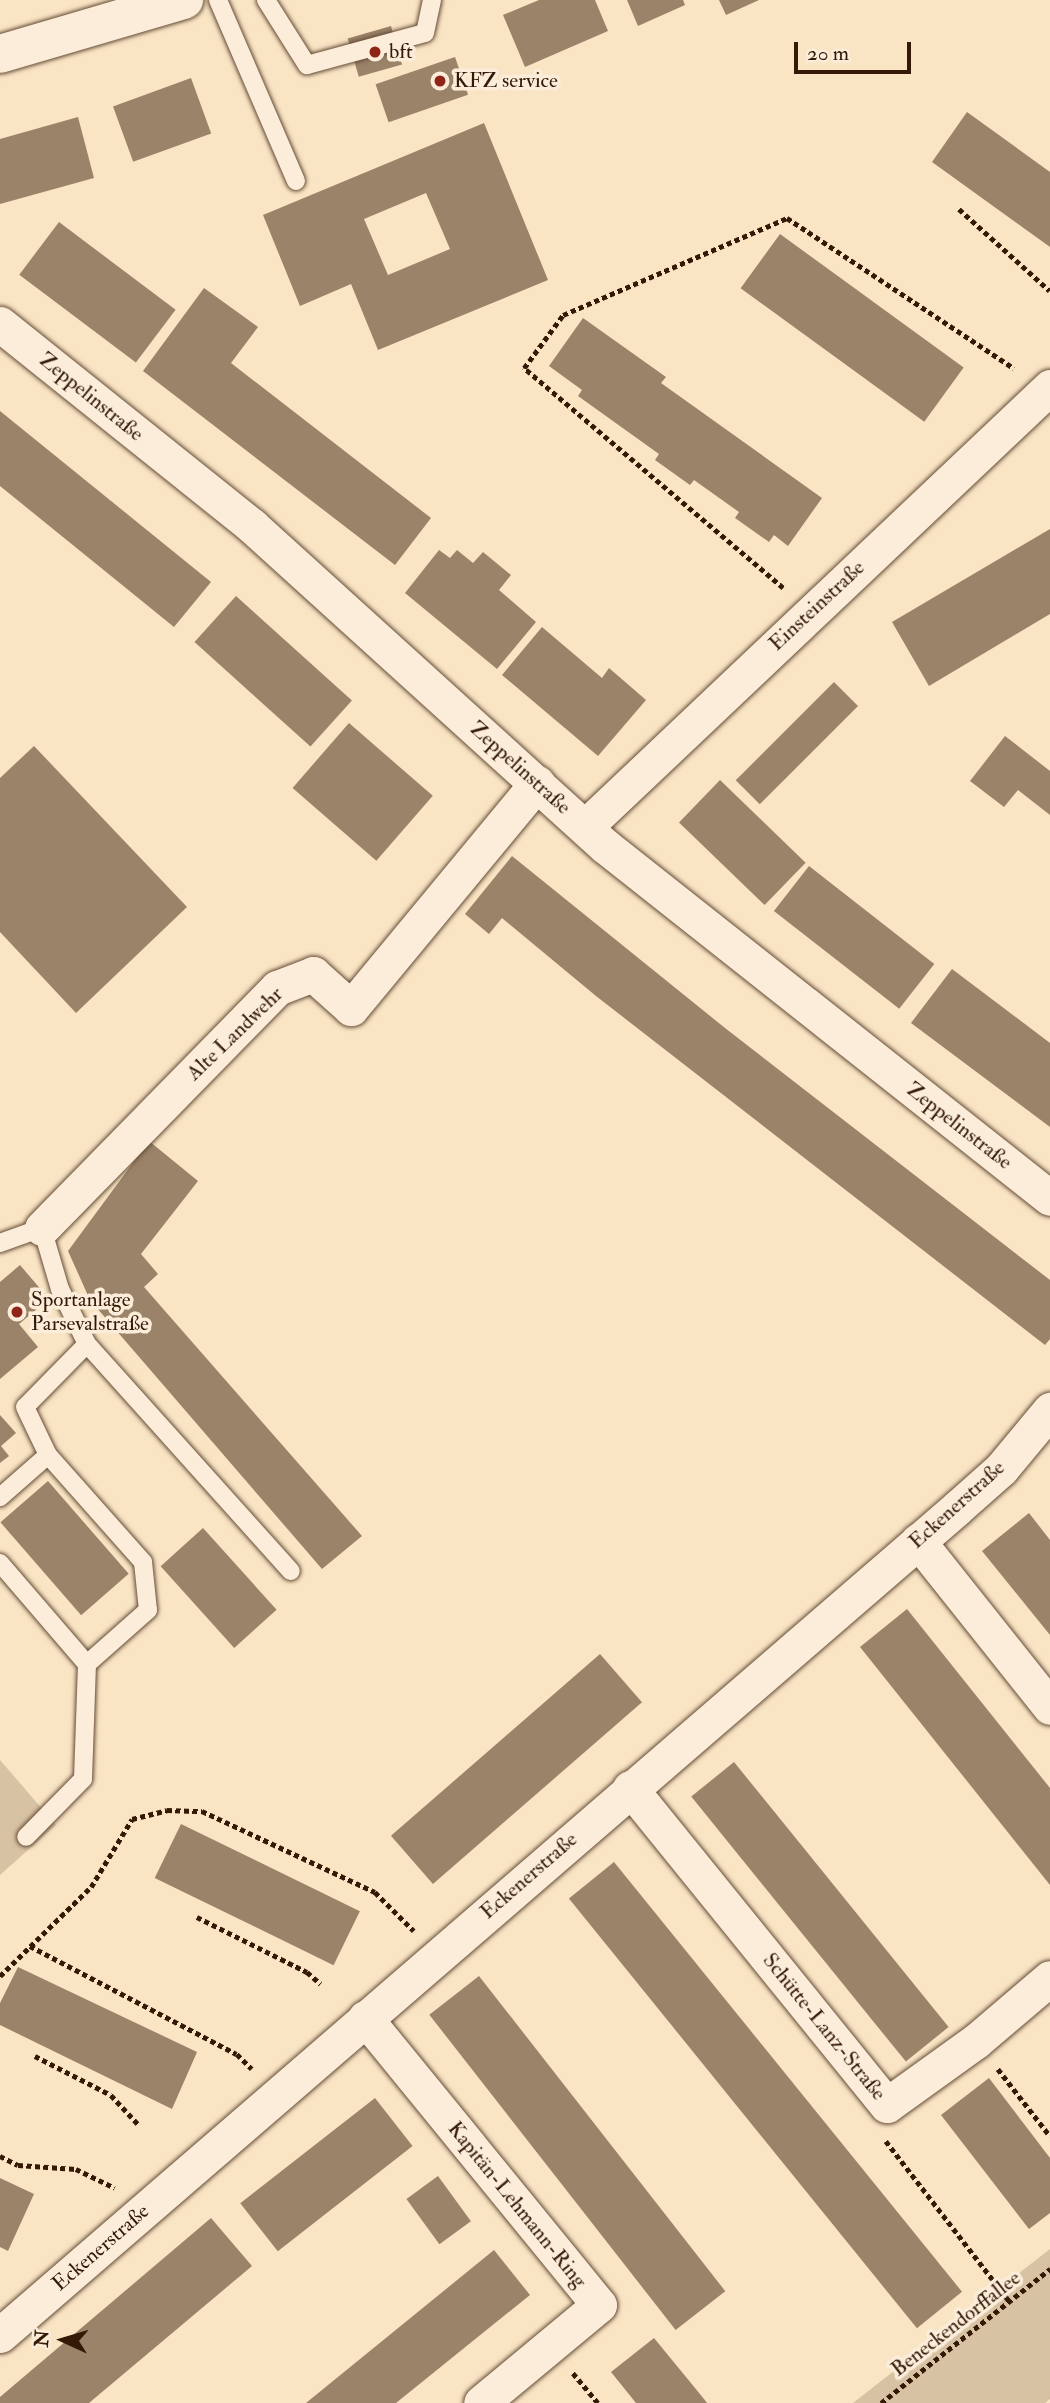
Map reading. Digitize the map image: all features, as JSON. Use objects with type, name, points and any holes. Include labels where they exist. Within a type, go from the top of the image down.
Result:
[{"type":"main road","points":[[0,54],[184,0]]},
{"type":"street","name":"Zeppelinstraße","points":[[0,324],[252,526],[584,827],[1050,1198]]},
{"type":"street","name":"Einsteinstraße","points":[[584,827],[1049,388]]},
{"type":"street","name":"Alte Landwehr","points":[[42,1228],[277,988],[313,974],[351,1008],[537,783]]},
{"type":"street","name":"Eckenerstraße","points":[[0,2335],[1001,1469],[1050,1410]]},
{"type":"street","points":[[918,1541],[1050,1707]]},
{"type":"street","name":"Schütte-Lanz-Straße","points":[[630,1788],[887,2105],[976,2041],[1050,1978]]},
{"type":"street","name":"Kapitän-Lehmann-Ring","points":[[365,2018],[599,2305],[481,2403]]},
{"type":"lane","points":[[218,0],[296,181]]},
{"type":"lane","points":[[266,0],[307,65],[425,33],[432,0]]},
{"type":"lane","points":[[0,1243],[42,1228],[60,1289],[87,1344],[291,1571]]},
{"type":"lane","points":[[87,1344],[25,1407],[48,1455],[143,1562],[148,1609],[87,1664]]},
{"type":"lane","points":[[0,1497],[48,1455]]},
{"type":"lane","points":[[0,1563],[87,1664],[83,1779],[26,1837]]},
{"type":"path","points":[[959,209],[1050,291]]},
{"type":"path","points":[[811,612],[524,368],[564,315],[787,218],[1049,388]]},
{"type":"path","points":[[0,1976],[91,1887],[132,1819],[167,1810],[202,1811],[375,1892],[438,1955]]},
{"type":"path","points":[[197,1917],[307,1972],[321,1984]]},
{"type":"path","points":[[30,1946],[237,2054],[278,2094]]},
{"type":"path","points":[[976,2041],[1050,2136]]},
{"type":"path","points":[[35,2056],[111,2095],[138,2124]]},
{"type":"path","points":[[887,2105],[886,2142],[1009,2301]]},
{"type":"path","points":[[0,2156],[18,2165],[76,2169],[151,2204]]},
{"type":"path","name":"Beneckendorffallee","points":[[881,2403],[1050,2269]]},
{"type":"shaded area","points":[[0,1760],[56,1825],[0,1875]]},
{"type":"shaded area","points":[[1050,2249],[1050,2399],[1045,2403],[853,2403]]},
{"type":"building","points":[[539,0],[595,0],[608,31],[525,67],[503,15]]},
{"type":"building","points":[[627,0],[683,0],[685,5],[638,26]]},
{"type":"building","points":[[719,0],[759,0],[726,15]]},
{"type":"building","name":"bft","points":[[391,26],[402,64],[359,77],[348,38]]},
{"type":"building","points":[[455,57],[468,95],[389,122],[376,84]]},
{"type":"building","points":[[191,78],[211,133],[133,162],[113,106]]},
{"type":"building","points":[[967,112],[1050,172],[1050,247],[932,162]]},
{"type":"building","points":[[78,117],[94,178],[0,204],[0,139]]},
{"type":"building","points":[[484,123],[548,280],[378,350],[351,284],[300,306],[263,215]],"holes":[[[426,193],[450,249],[388,275],[364,219]]]},
{"type":"building","points":[[59,222],[176,310],[136,363],[19,275]]},
{"type":"building","points":[[780,234],[964,367],[924,422],[741,288]]},
{"type":"building","points":[[204,288],[258,327],[231,363],[431,518],[395,565],[143,371]]},
{"type":"building","points":[[583,318],[666,377],[661,383],[822,498],[788,546],[774,535],[769,542],[735,518],[739,512],[694,480],[690,485],[655,460],[659,454],[578,396],[582,390],[549,366]]},
{"type":"building","points":[[0,411],[211,582],[174,627],[0,486]]},
{"type":"building","points":[[1050,529],[1050,614],[929,686],[892,622]]},
{"type":"building","points":[[439,550],[450,558],[457,550],[473,563],[483,552],[511,575],[499,590],[536,622],[497,669],[405,593]]},
{"type":"building","points":[[236,596],[352,700],[310,746],[195,642]]},
{"type":"building","points":[[542,627],[602,678],[609,668],[646,700],[598,756],[502,675]]},
{"type":"building","points":[[834,682],[858,706],[760,804],[736,780]]},
{"type":"building","points":[[349,723],[433,796],[376,861],[293,788]]},
{"type":"building","points":[[1005,736],[1050,771],[1050,815],[1018,790],[1004,807],[970,781]]},
{"type":"building","points":[[34,746],[187,907],[76,1013],[0,932],[0,778]]},
{"type":"building","points":[[720,780],[806,863],[765,905],[679,822]]},
{"type":"building","points":[[512,856],[725,1028],[1050,1280],[1050,1339],[1045,1345],[596,996],[502,918],[489,934],[465,914]]},
{"type":"building","points":[[809,866],[934,964],[899,1009],[774,911]]},
{"type":"building","points":[[952,969],[1050,1043],[1050,1127],[911,1023]]},
{"type":"building","points":[[149,1141],[198,1181],[141,1254],[158,1274],[144,1287],[362,1536],[322,1569],[90,1300],[68,1251]]},
{"type":"building","name":"Sportanlage Parsevalstraße","points":[[20,1265],[49,1299],[19,1324],[38,1347],[0,1379],[0,1282]]},
{"type":"building","points":[[0,1415],[16,1433],[1,1446],[9,1456],[0,1463]]},
{"type":"building","points":[[48,1481],[129,1574],[81,1615],[0,1522]]},
{"type":"building","points":[[1029,1513],[1050,1540],[1050,1635],[982,1551]]},
{"type":"building","points":[[203,1528],[277,1610],[234,1648],[161,1566]]},
{"type":"building","points":[[907,1609],[1050,1788],[1050,1885],[860,1647]]},
{"type":"building","points":[[600,1654],[642,1702],[433,1884],[391,1836]]},
{"type":"building","points":[[734,1762],[949,2027],[906,2062],[691,1797]]},
{"type":"building","points":[[181,1824],[360,1911],[334,1965],[155,1878]]},
{"type":"building","points":[[614,1862],[962,2292],[917,2328],[569,1899]]},
{"type":"building","points":[[18,1967],[197,2052],[172,2109],[0,2025],[0,2003]]},
{"type":"building","points":[[479,1976],[725,2291],[676,2330],[429,2015]]},
{"type":"building","points":[[989,2078],[1050,2158],[1050,2213],[1029,2229],[941,2115]]},
{"type":"building","points":[[375,2098],[413,2146],[278,2251],[240,2203]]},
{"type":"building","points":[[438,2176],[471,2221],[439,2244],[406,2199]]},
{"type":"building","points":[[0,2178],[34,2194],[8,2251],[0,2247]]},
{"type":"building","points":[[211,2218],[252,2266],[89,2403],[0,2403],[0,2397]]},
{"type":"building","points":[[494,2250],[530,2295],[396,2403],[306,2403]]},
{"type":"building","points":[[654,2338],[707,2403],[636,2403],[611,2372]]},
{"type":"place","name":"bft","points":[[375,52]]},
{"type":"place","name":"KFZ service","points":[[440,81]]},
{"type":"place","name":"Sportanlage Parsevalstraße","points":[[17,1312]]}]
